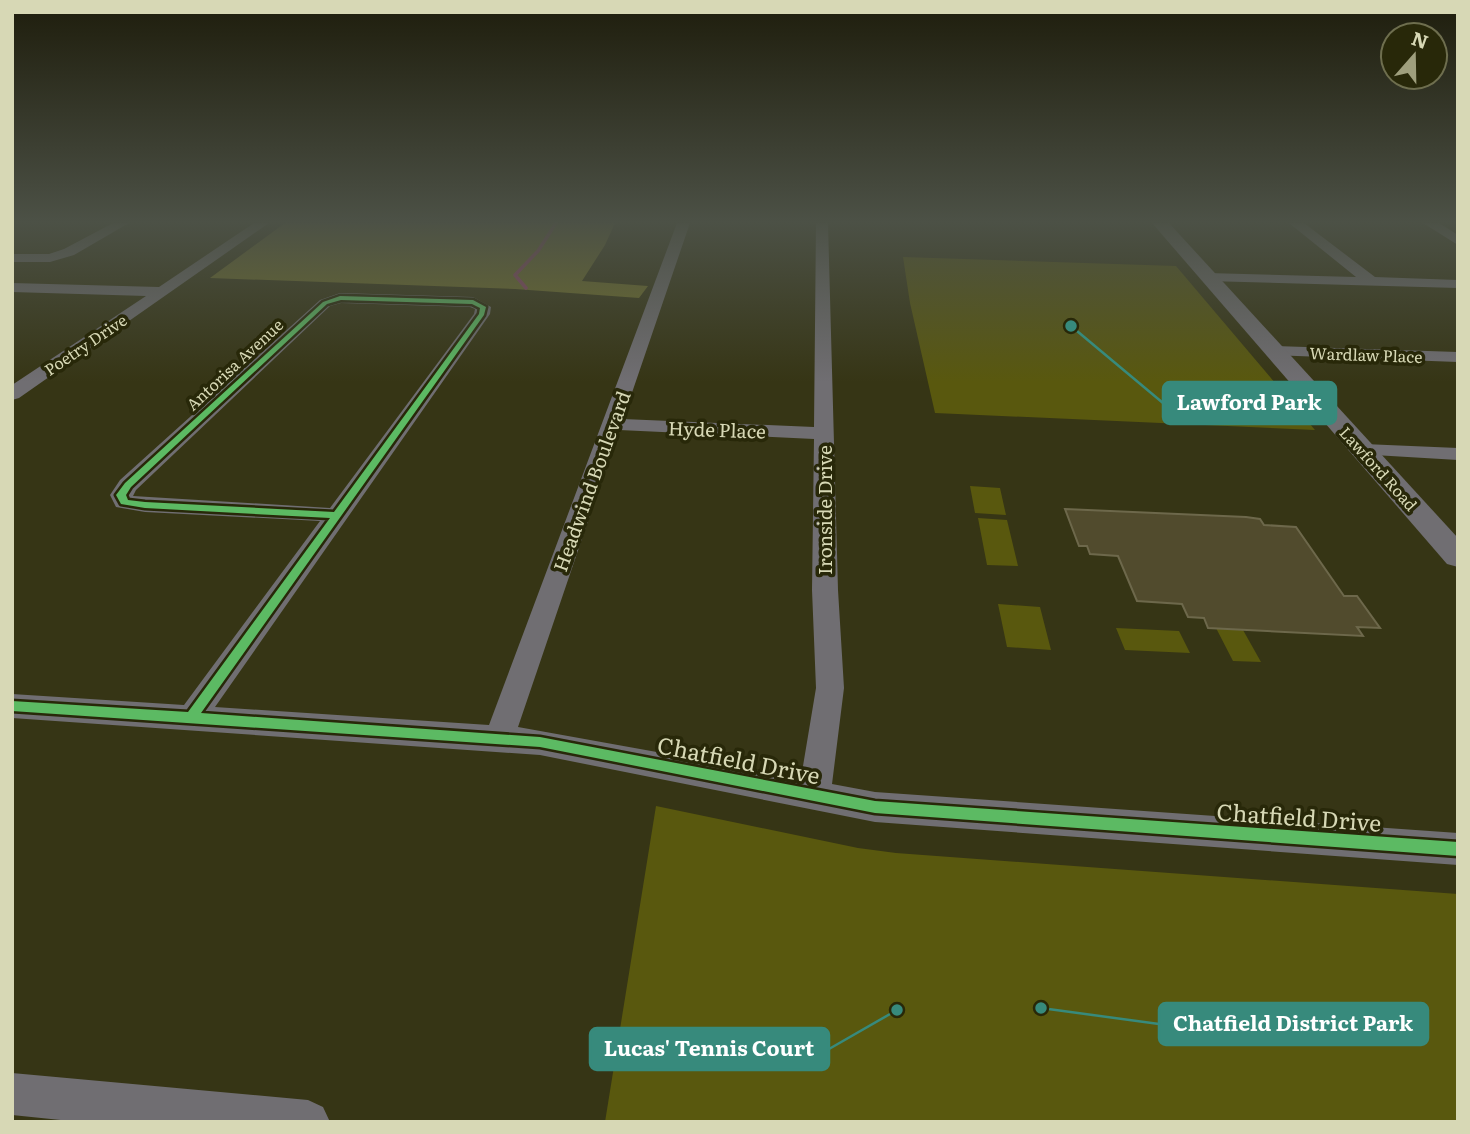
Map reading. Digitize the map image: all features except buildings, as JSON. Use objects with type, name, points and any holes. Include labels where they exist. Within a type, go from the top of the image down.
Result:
[{"type":"street","name":"Poetry Drive","points":[[12,394],[186,276]]},
{"type":"street","name":"Headwind Boulevard","points":[[499,738],[665,276]]},
{"type":"street","name":"Ironside Drive","points":[[814,794],[830,688],[825,590],[823,276]]},
{"type":"street","points":[[1207,276],[1458,284]]},
{"type":"street","name":"Lawford Road","points":[[1207,276],[1458,556]]},
{"type":"street","points":[[1364,276],[1371,281]]},
{"type":"street","points":[[12,287],[162,292]]},
{"type":"street","name":"Antorisa Avenue","points":[[191,718],[339,514],[482,314],[483,307],[473,302],[340,298],[325,303],[128,485],[121,495],[124,502],[145,505],[339,514]]},
{"type":"street","name":"Wardlaw Place","points":[[1275,351],[1458,358]]},
{"type":"street","points":[[12,373],[41,374]]},
{"type":"street","name":"Hyde Place","points":[[611,424],[824,433]]},
{"type":"street","points":[[1364,450],[1458,454]]},
{"type":"street","name":"Chatfield Drive","points":[[12,706],[540,742],[875,807],[1458,849]]},
{"type":"street","points":[[12,1094],[308,1122]]},
{"type":"shaded area","points":[[585,276],[582,281],[648,286],[639,298],[515,289],[210,278]]},
{"type":"shaded area","points":[[906,276],[1184,276],[1315,430],[935,413]]},
{"type":"shaded area","points":[[970,486],[1000,488],[1006,515],[975,513]]},
{"type":"shaded area","points":[[978,518],[1007,520],[1018,566],[987,565]]},
{"type":"shaded area","points":[[998,604],[1040,607],[1051,650],[1007,647]]},
{"type":"shaded area","points":[[1116,628],[1179,631],[1190,653],[1125,650]]},
{"type":"shaded area","points":[[1216,628],[1243,630],[1261,662],[1233,661]]},
{"type":"shaded area","points":[[656,806],[858,848],[896,853],[1458,894],[1458,1122],[605,1122]]},
{"type":"waterway","points":[[516,276],[526,288]]},
{"type":"cycle path","points":[[191,718],[482,314],[483,307],[473,302],[340,298],[325,303],[128,485],[121,495],[124,502],[145,505],[339,515]]},
{"type":"cycle path","points":[[12,706],[540,742],[875,807],[1458,849]]},
{"type":"place","name":"Lawford Park","points":[[1071,326]]},
{"type":"place","name":"Chatfield District Park","points":[[1041,1008]]},
{"type":"place","name":"Lucas' Tennis Court","points":[[897,1010]]}]
